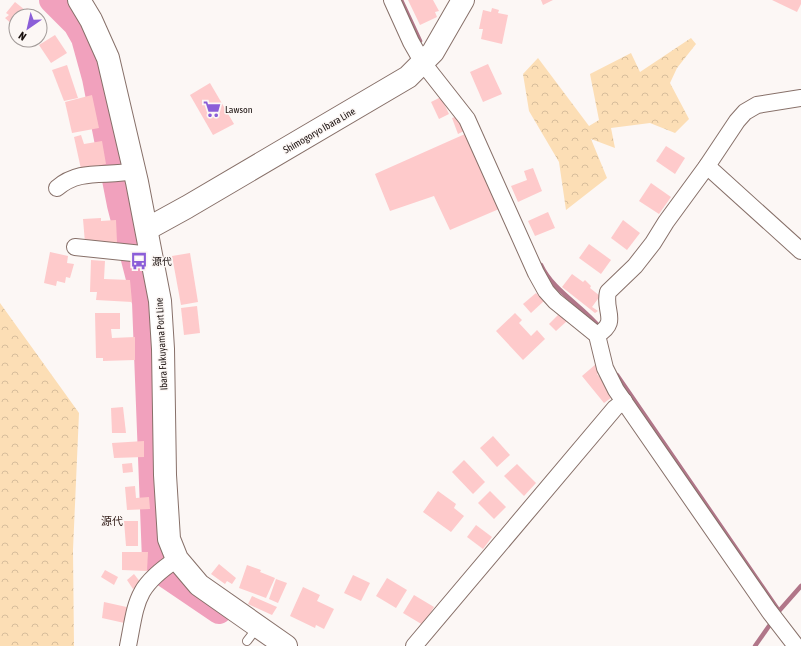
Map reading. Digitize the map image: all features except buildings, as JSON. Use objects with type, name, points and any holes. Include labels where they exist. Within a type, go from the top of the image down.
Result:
[{"type":"main road","name":"Ibara Fukuyama Port Line","points":[[79,0],[91,20],[108,58],[120,172],[147,229],[139,254],[160,301],[165,468],[169,539],[177,559],[199,585],[252,634],[286,646]]},
{"type":"main road","name":"Shimogoryo Ibara Line","points":[[147,229],[385,92],[408,77],[433,52],[463,0]]},
{"type":"street","points":[[392,0],[411,42],[423,63],[467,120],[536,273],[546,291],[601,333]]},
{"type":"street","points":[[796,646],[769,611],[624,401],[605,368],[601,333],[610,322],[608,292],[635,266],[653,243],[666,222],[707,166],[737,121],[745,112],[757,105],[801,98]]},
{"type":"street","points":[[707,166],[801,251]]},
{"type":"street","points":[[57,188],[66,181],[78,176],[120,172]]},
{"type":"street","points":[[75,247],[139,254]]},
{"type":"street","points":[[414,646],[615,408],[624,401]]},
{"type":"street","points":[[128,646],[136,603],[142,590],[153,577],[177,559]]},
{"type":"green space","points":[[691,38],[696,44],[677,68],[670,83],[689,119],[675,133],[650,123],[611,128],[615,148],[591,139],[607,178],[566,210],[559,162],[529,111],[523,74],[538,58],[589,126],[599,120],[590,74],[631,53],[640,72]]},
{"type":"green space","points":[[0,303],[79,413],[73,550],[74,646],[0,646]]},
{"type":"waterway","points":[[52,0],[76,24],[84,38],[95,78],[120,205],[145,302],[155,560]]},
{"type":"waterway","points":[[401,0],[420,41]]},
{"type":"waterway","points":[[541,265],[553,283],[601,329]]},
{"type":"waterway","points":[[617,375],[779,611],[801,586]]},
{"type":"waterway","points":[[163,573],[219,611]]},
{"type":"waterway","points":[[755,646],[769,626]]},
{"type":"place","name":"Lawson","points":[[212,109]]},
{"type":"place","name":"源代","points":[[139,261]]},
{"type":"district","name":"源代","points":[[112,521]]}]
